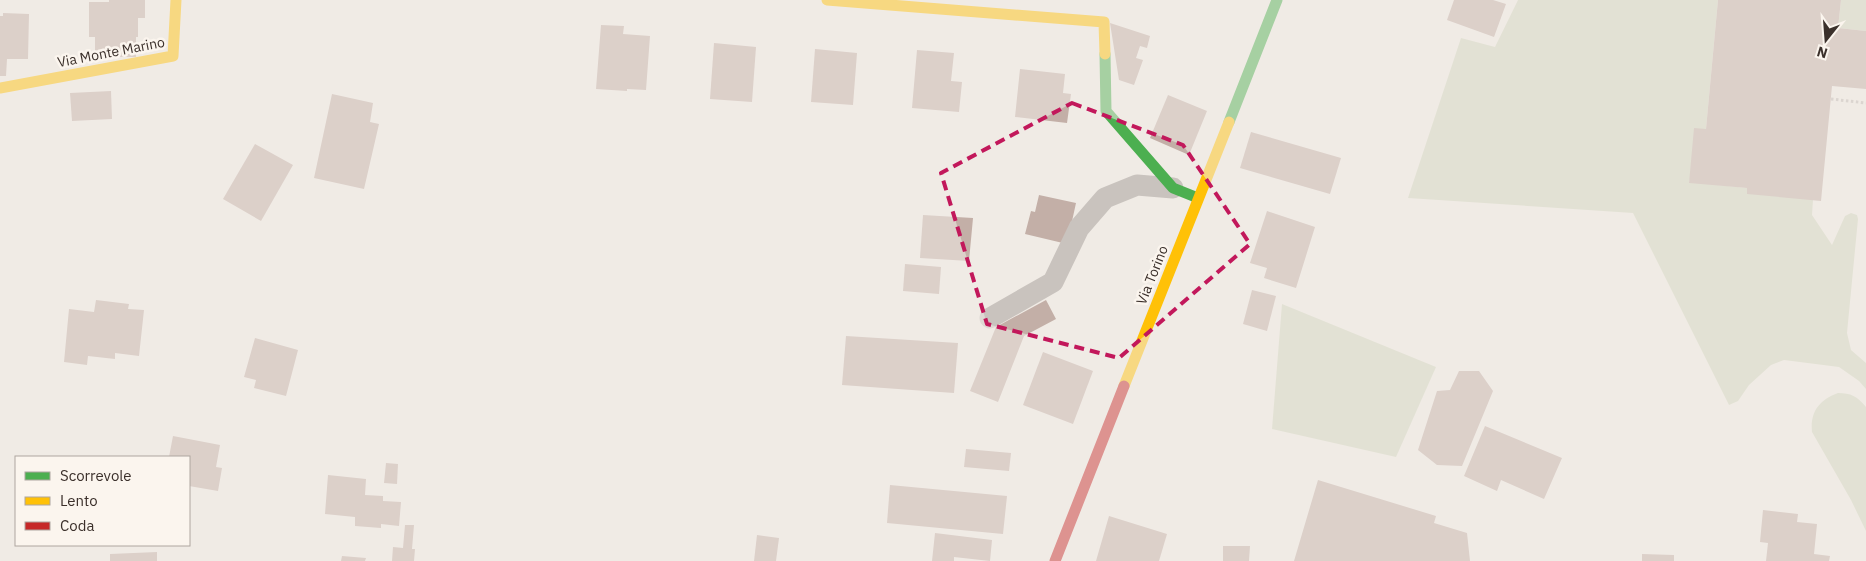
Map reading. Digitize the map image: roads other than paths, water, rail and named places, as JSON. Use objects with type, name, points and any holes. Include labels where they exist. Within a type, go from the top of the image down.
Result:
[{"type":"street","name":"Via Monte Marino","points":[[0,88],[173,56],[176,0]]},
{"type":"street","points":[[827,0],[1104,22],[1106,111],[1173,188]]},
{"type":"street","name":"Via Torino","points":[[1055,561],[1277,0]]},
{"type":"street","points":[[990,318],[1053,282],[1079,228],[1105,198],[1137,185],[1173,188],[1198,198]]}]
